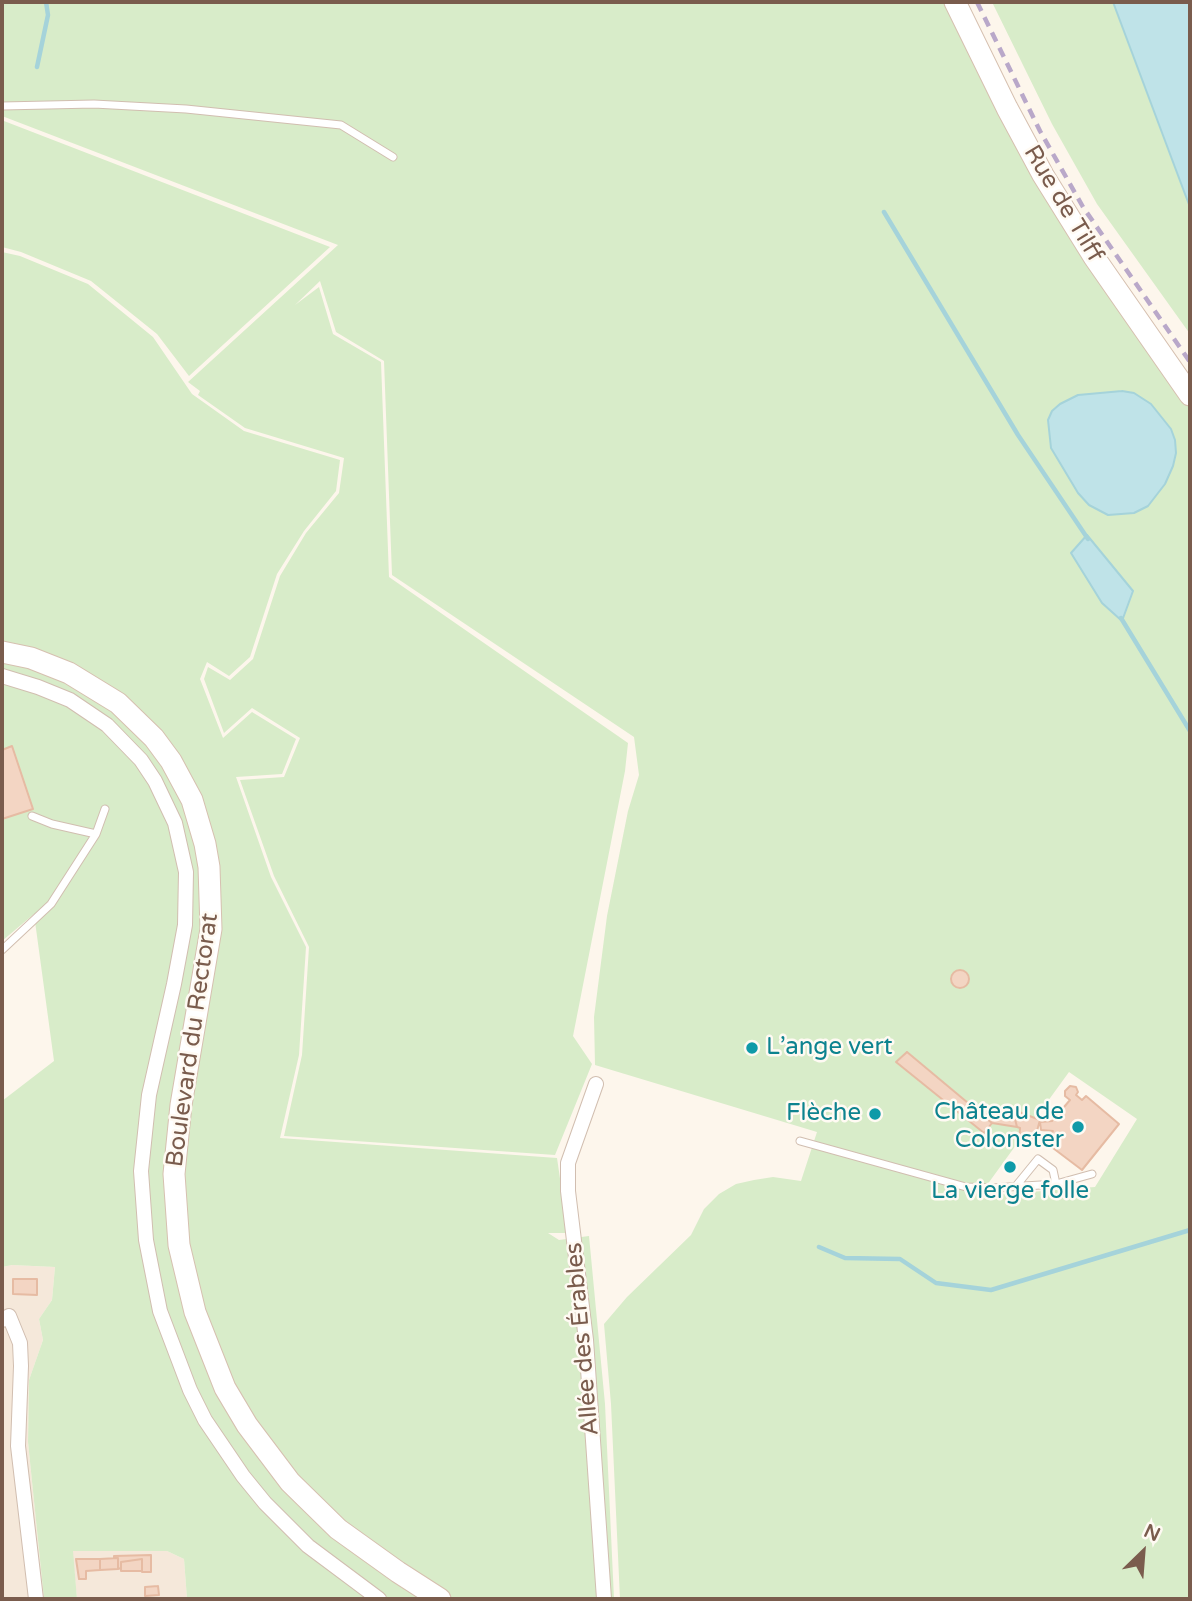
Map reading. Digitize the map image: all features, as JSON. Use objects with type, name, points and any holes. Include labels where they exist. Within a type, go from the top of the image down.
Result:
[{"type":"main road","name":"Rue de Tilff","points":[[955,2],[1043,175],[1101,267],[1190,394]]},
{"type":"main road","name":"Boulevard du Rectorat","points":[[2,652],[31,658],[69,673],[118,703],[155,738],[192,800],[205,844],[212,908],[208,952],[176,1141],[174,1174],[180,1245],[194,1312],[225,1388],[253,1434],[290,1482],[338,1529],[440,1599]]},
{"type":"street","points":[[2,676],[70,700],[107,725],[141,760],[155,781],[174,823],[186,872],[185,925],[149,1095],[141,1171],[146,1240],[160,1311],[190,1390],[205,1420],[243,1476],[265,1503],[308,1546],[379,1599]]},
{"type":"street","name":"Allée des Érables","points":[[596,1084],[568,1163],[568,1191],[586,1340],[604,1599]]},
{"type":"street","points":[[2,1320],[9,1316],[20,1343],[18,1446],[36,1599]]},
{"type":"lane","points":[[2,106],[94,104],[173,108],[341,125],[393,157]]},
{"type":"lane","points":[[2,950],[51,904],[96,834],[106,809]]},
{"type":"lane","points":[[32,816],[52,824],[96,834]]},
{"type":"lane","points":[[800,1141],[966,1187],[1056,1184],[1092,1174]]},
{"type":"lane","points":[[1016,1185],[1038,1159],[1053,1170],[1056,1184]]},
{"type":"shaded area","points":[[2,1267],[55,1267],[52,1300],[39,1319],[43,1340],[29,1380],[28,1442],[44,1599],[2,1599]]},
{"type":"shaded area","points":[[72,1551],[167,1551],[184,1559],[187,1599],[77,1599]]},
{"type":"green space","points":[[2,2],[947,2],[1190,405],[1190,1599],[620,1599],[611,1404],[604,1324],[627,1297],[691,1235],[704,1209],[719,1194],[736,1184],[754,1180],[773,1177],[801,1181],[817,1132],[595,1065],[594,1017],[607,916],[628,811],[639,775],[634,737],[392,575],[384,361],[336,332],[320,281],[295,305],[319,287],[333,334],[381,362],[389,577],[628,743],[625,771],[573,1036],[592,1064],[555,1155],[284,1136],[302,1055],[309,947],[274,876],[240,780],[284,777],[300,738],[252,708],[224,733],[204,679],[208,667],[230,680],[253,659],[280,576],[306,533],[339,493],[344,458],[245,428],[198,395],[200,391],[188,382],[338,245],[2,116]],"holes":[[[1069,399],[1171,429],[1176,453],[1089,505],[1078,493],[1051,448],[1052,411]],[[907,1052],[992,1123],[984,1133],[897,1063]],[[1069,1072],[1137,1119],[1095,1187],[979,1196]]]},
{"type":"green space","points":[[992,2],[1113,2],[1190,207],[1190,334],[1097,204],[1052,124]]},
{"type":"green space","points":[[2,121],[330,247],[189,376],[157,334],[91,281],[21,252],[2,247]]},
{"type":"green space","points":[[2,252],[20,256],[88,284],[153,337],[192,394],[244,431],[340,460],[336,491],[304,531],[277,574],[250,657],[229,676],[207,662],[200,679],[223,738],[252,712],[296,739],[282,774],[236,777],[271,877],[306,947],[299,1055],[280,1138],[557,1158],[568,1233],[548,1233],[559,1240],[589,1236],[605,1404],[614,1599],[187,1599],[184,1559],[167,1551],[73,1551],[77,1599],[44,1599],[28,1442],[29,1380],[43,1340],[39,1319],[52,1300],[55,1267],[2,1267],[2,1101],[54,1061],[34,914],[2,941],[2,819],[32,809],[11,746],[2,750]]},
{"type":"water","points":[[1113,2],[1190,2],[1190,207],[1185,194]]},
{"type":"water","points":[[1122,391],[1134,393],[1151,404],[1171,429],[1176,453],[1165,484],[1148,506],[1134,513],[1108,515],[1089,505],[1078,493],[1051,448],[1048,420],[1052,411],[1060,404],[1078,395]]},
{"type":"water","points":[[1087,535],[1133,591],[1122,621],[1102,603],[1071,553]]},
{"type":"building","points":[[12,746],[33,809],[2,819],[2,750]]},
{"type":"building","points":[[960,970],[966,973],[969,979],[966,985],[960,988],[954,985],[951,979],[954,973]]},
{"type":"building","points":[[907,1052],[992,1123],[984,1133],[896,1062]]},
{"type":"building","name":"Château de Colonster","points":[[1070,1086],[1076,1087],[1076,1095],[1082,1100],[1086,1096],[1119,1124],[1082,1170],[1045,1142],[1053,1131],[1041,1130],[1040,1122],[1052,1121],[1070,1100],[1065,1096],[1065,1091]]},
{"type":"building","points":[[1014,1110],[1040,1120],[1032,1144],[1019,1144],[1020,1128],[1017,1127],[1015,1119],[1009,1119]]},
{"type":"building","points":[[987,1114],[1015,1119],[1017,1127],[992,1123],[987,1119]]},
{"type":"building","points":[[13,1279],[37,1279],[37,1295],[13,1294]]},
{"type":"building","points":[[151,1555],[151,1572],[142,1572],[142,1559],[121,1562],[121,1568],[118,1569],[118,1558],[114,1558],[114,1556]]},
{"type":"building","points":[[118,1558],[118,1569],[100,1570],[100,1559]]},
{"type":"building","points":[[76,1559],[100,1559],[100,1570],[86,1571],[86,1579],[79,1579]]},
{"type":"building","points":[[142,1559],[142,1571],[121,1571],[121,1562]]},
{"type":"building","points":[[158,1586],[159,1595],[145,1596],[145,1587]]},
{"type":"waterway","points":[[37,67],[48,15],[46,2]]},
{"type":"waterway","points":[[884,212],[1018,435],[1088,539]]},
{"type":"waterway","points":[[1121,618],[1190,731]]},
{"type":"waterway","points":[[819,1247],[845,1258],[900,1259],[936,1283],[991,1290],[1190,1230]]},
{"type":"railway","points":[[977,2],[1040,131],[1083,207],[1190,362]]},
{"type":"place","name":"L’ange vert","points":[[752,1048]]},
{"type":"place","name":"Flèche","points":[[875,1114]]},
{"type":"place","name":"Château de Colonster","points":[[1078,1127]]},
{"type":"place","name":"La vierge folle","points":[[1010,1167]]}]
